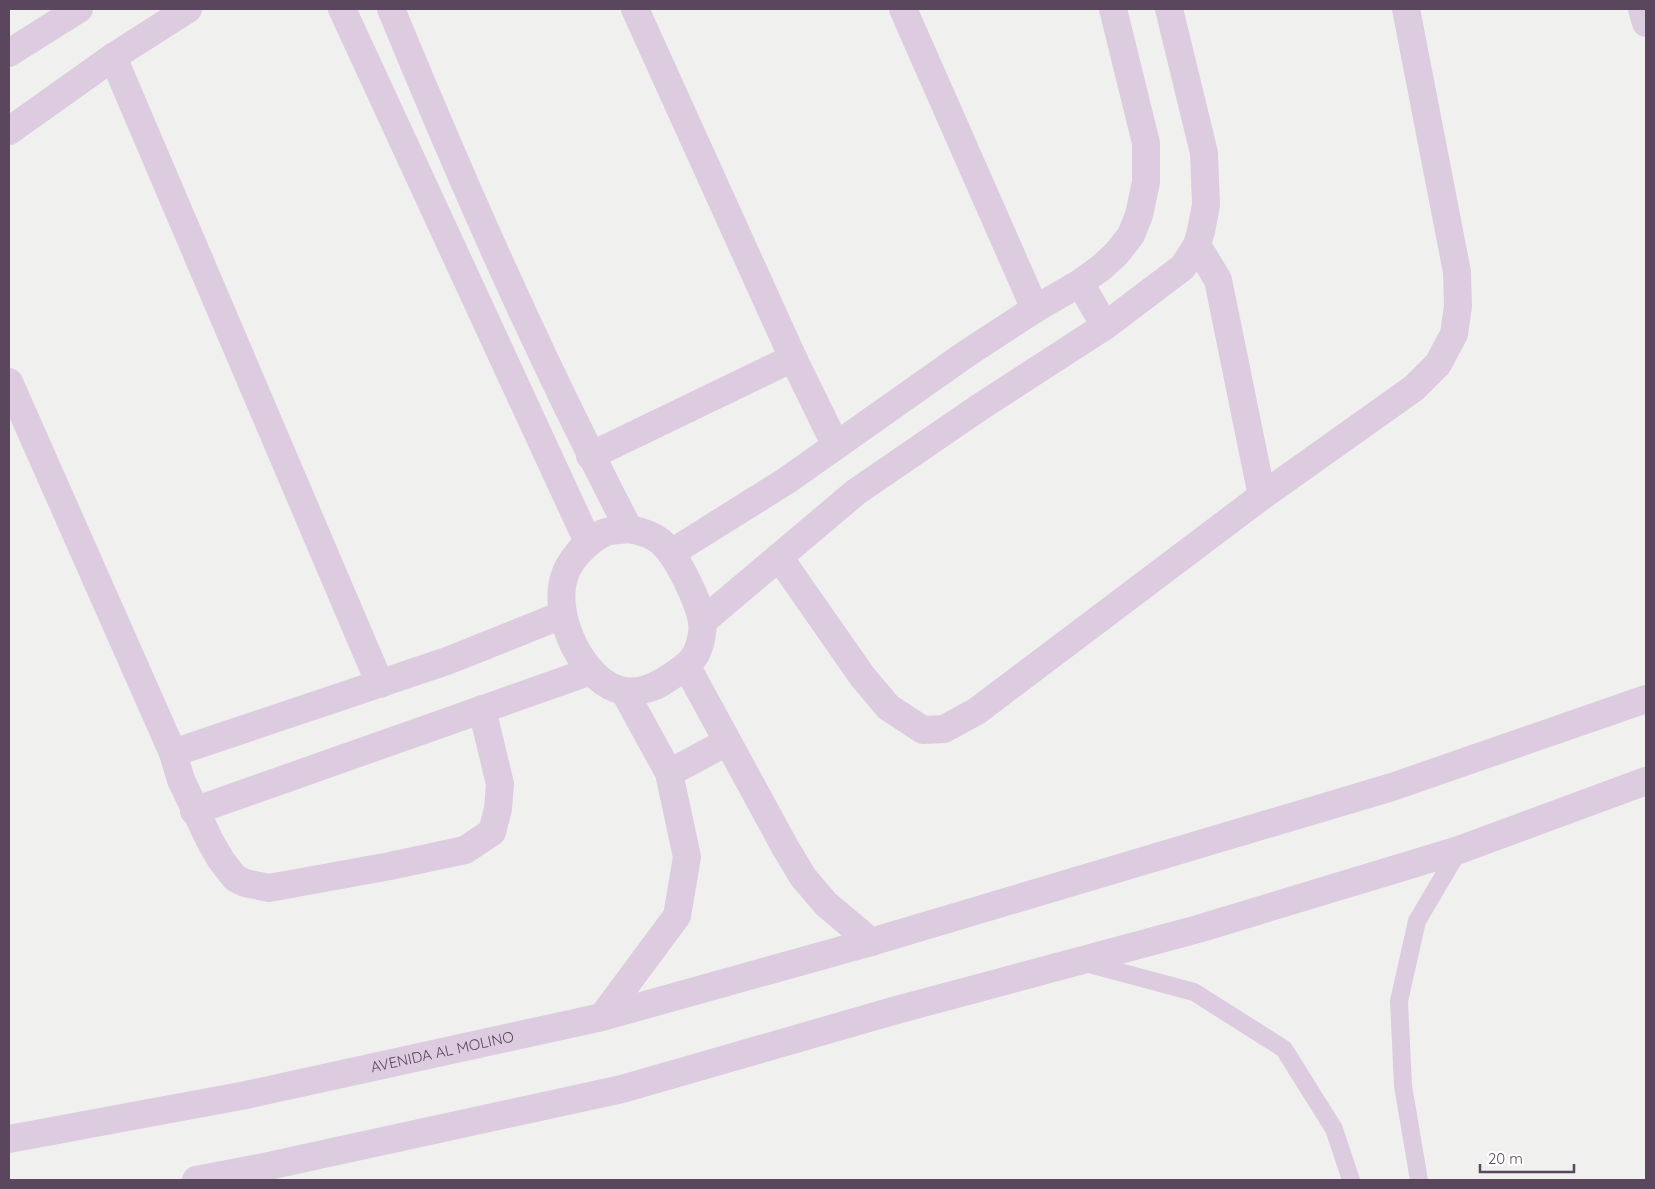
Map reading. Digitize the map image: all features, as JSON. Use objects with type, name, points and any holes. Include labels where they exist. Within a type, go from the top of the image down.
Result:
[{"type":"street","points":[[9,53],[78,9]]},
{"type":"street","points":[[9,131],[113,57],[188,9]]},
{"type":"street","points":[[342,9],[588,542]]},
{"type":"street","points":[[390,9],[463,182],[544,361],[590,456],[629,529]]},
{"type":"street","points":[[635,9],[793,358],[836,446]]},
{"type":"street","points":[[903,9],[1035,309]]},
{"type":"street","points":[[671,552],[786,481],[966,354],[1035,309],[1080,283],[1117,253],[1131,235],[1139,215],[1146,182],[1146,143],[1112,9]]},
{"type":"street","points":[[702,622],[856,492],[980,407],[1105,326],[1183,267],[1197,245],[1206,204],[1204,152],[1169,9]]},
{"type":"street","points":[[779,557],[862,676],[888,707],[923,730],[944,730],[976,711],[1262,496],[1414,388],[1438,364],[1454,334],[1458,306],[1457,272],[1406,9]]},
{"type":"street","points":[[1642,9],[1646,23]]},
{"type":"street","points":[[113,57],[380,684]]},
{"type":"street","points":[[1197,245],[1218,280],[1262,496]]},
{"type":"street","points":[[1080,283],[1105,326]]},
{"type":"street","points":[[590,456],[793,358]]},
{"type":"street","points":[[9,382],[172,753],[194,810],[221,860],[235,878],[245,883],[269,888],[465,850],[492,832],[498,809],[500,784],[482,709]]},
{"type":"street","points":[[629,529],[645,533],[660,540],[671,552],[683,572],[702,622],[701,638],[696,653],[686,667],[659,684],[640,691],[624,691],[607,684],[591,671],[579,654],[567,631],[562,614],[561,596],[564,578],[573,559],[588,542],[606,532],[629,529]]},
{"type":"street","points":[[172,753],[447,661],[562,614]]},
{"type":"street","points":[[686,667],[784,847],[803,877],[826,904],[871,942]]},
{"type":"street","points":[[194,810],[591,671]]},
{"type":"street","points":[[602,1017],[677,916],[687,857],[669,773],[624,691]]},
{"type":"street","name":"AVENIDA AL MOLINO","points":[[9,1139],[246,1095],[602,1017],[871,942],[1392,787],[1646,698]]},
{"type":"street","points":[[669,773],[727,742]]},
{"type":"street","points":[[196,1180],[622,1089],[893,1012],[1198,929],[1459,850],[1646,781]]},
{"type":"lane","points":[[1419,1180],[1403,1086],[1399,1001],[1417,921],[1459,850]]},
{"type":"lane","points":[[1079,961],[1194,992],[1284,1049],[1334,1129],[1351,1180]]}]
